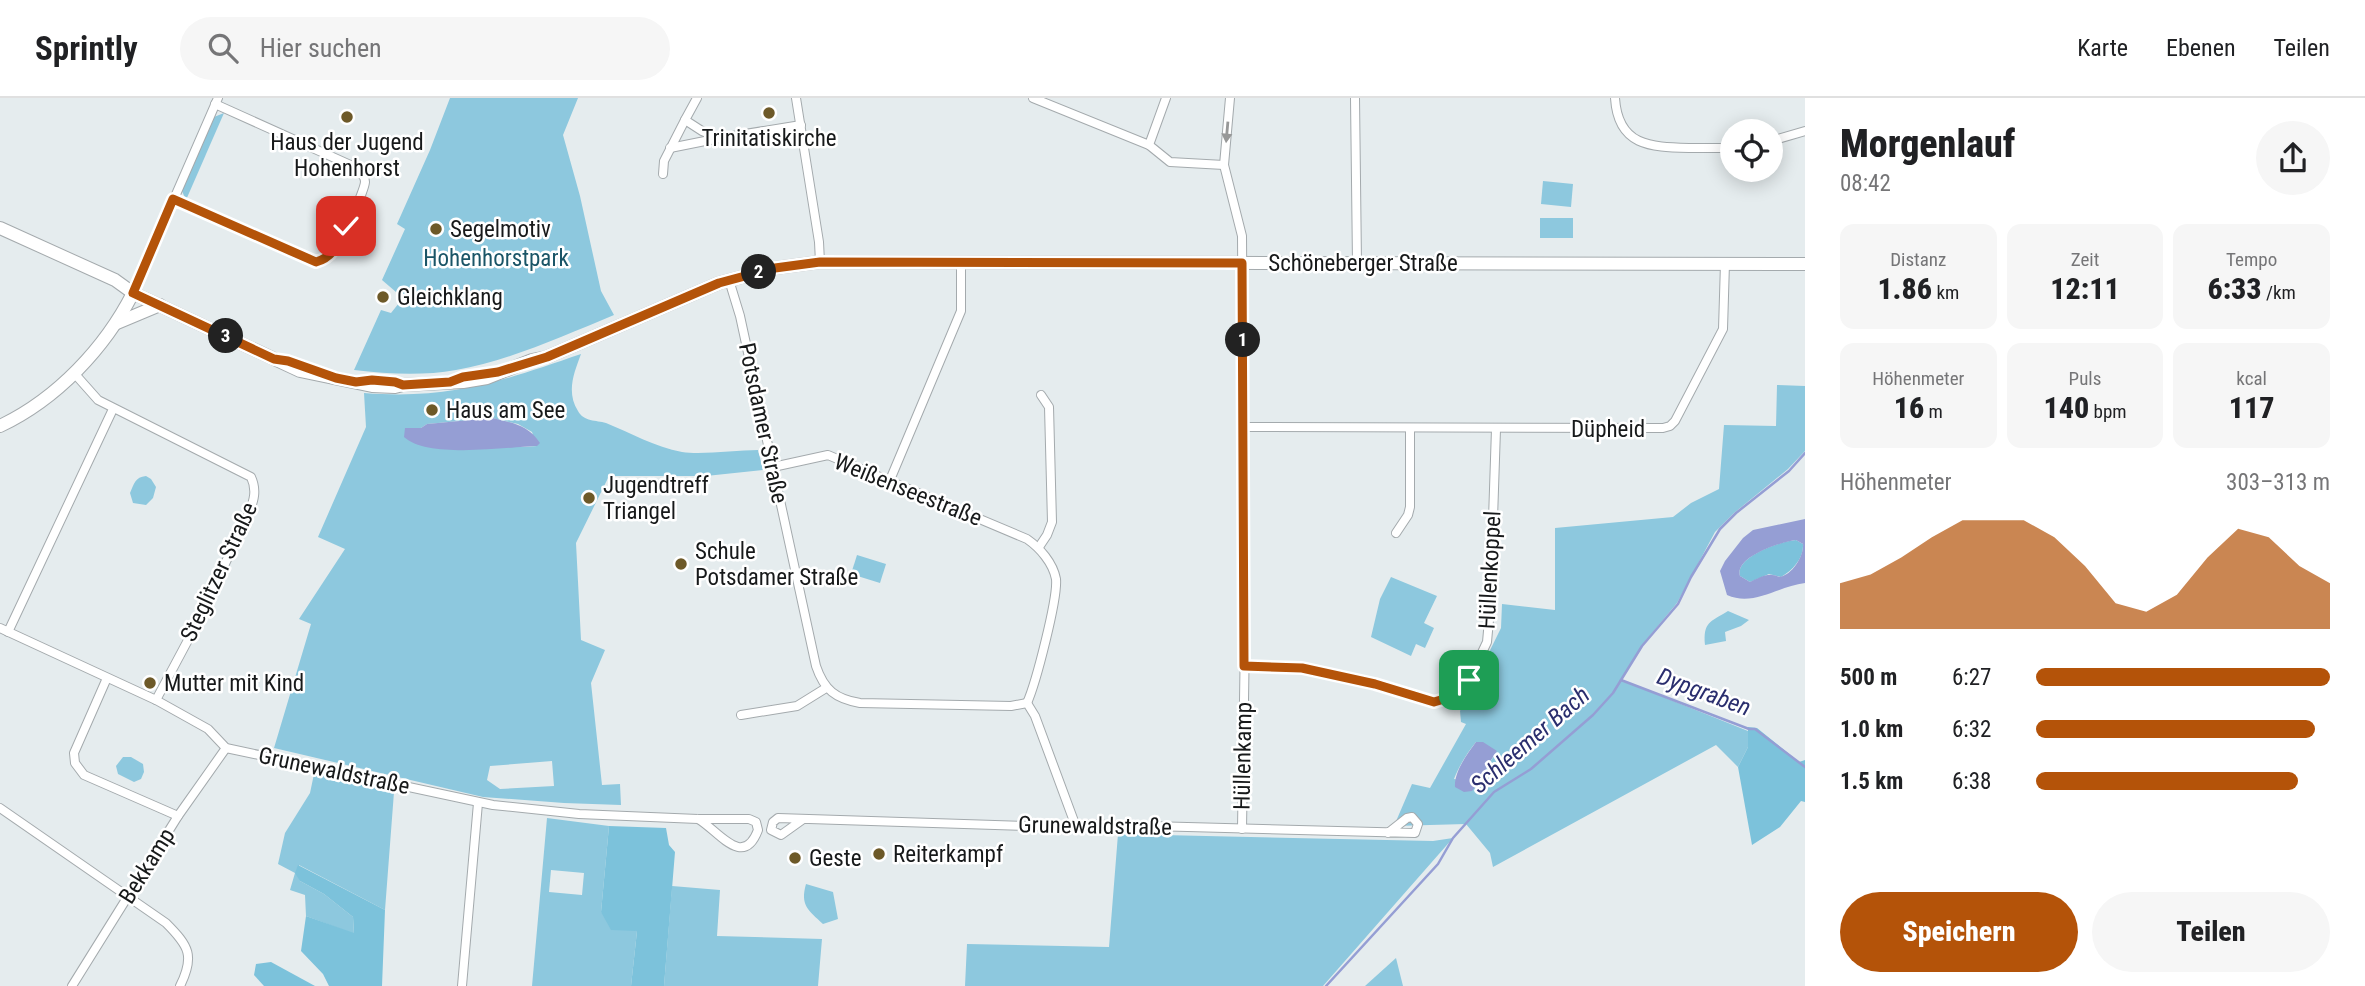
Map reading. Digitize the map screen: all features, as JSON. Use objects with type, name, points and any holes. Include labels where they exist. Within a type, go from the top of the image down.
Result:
[{"type":"street","points":[[663,174],[663,161],[697,98]]},
{"type":"street","points":[[796,98],[820,262]]},
{"type":"street","points":[[1033,98],[1149,145],[1170,162],[1224,165]]},
{"type":"street","points":[[1149,145],[1166,98]]},
{"type":"street","name":"Hüllenkamp","points":[[1230,98],[1224,165],[1242,236],[1242,829]]},
{"type":"street","points":[[1355,98],[1357,263]]},
{"type":"street","points":[[1615,98],[1621,124],[1630,136],[1643,144],[1660,147],[1720,148]]},
{"type":"street","points":[[0,426],[31,408],[74,373],[117,324],[216,101],[357,168],[365,182],[336,249],[326,259],[316,262],[173,199]]},
{"type":"street","points":[[685,120],[720,138]]},
{"type":"street","points":[[670,148],[801,125]]},
{"type":"street","points":[[1783,137],[1805,131]]},
{"type":"street","name":"Schöneberger Straße","points":[[0,228],[22,239],[33,249],[77,271],[160,305],[274,359],[288,361],[336,378],[356,382],[395,382],[403,385],[450,382],[463,377],[498,372],[547,357],[729,280],[775,268],[820,262],[1805,264]]},
{"type":"street","points":[[890,480],[961,311],[961,262]]},
{"type":"street","name":"Düpheid","points":[[1244,428],[1653,429],[1673,424],[1723,329],[1725,263]]},
{"type":"street","name":"Potsdamer Straße","points":[[729,280],[740,316],[816,666],[826,688]]},
{"type":"street","points":[[117,324],[160,305]]},
{"type":"street","name":"Steglitzer Straße","points":[[74,373],[97,400],[251,477],[254,483],[255,497],[249,513],[195,627],[156,700]]},
{"type":"street","points":[[1027,703],[1034,683],[1056,581],[1053,570],[1039,547],[1052,522],[1049,407],[1041,395]]},
{"type":"street","points":[[4,630],[113,409]]},
{"type":"street","points":[[1396,533],[1410,508],[1410,429]]},
{"type":"street","name":"Hüllenkoppel","points":[[1244,666],[1302,668],[1375,684],[1434,702],[1454,696],[1469,680],[1487,642],[1496,429]]},
{"type":"street","name":"Weißenseestraße","points":[[773,467],[828,455],[1027,539],[1039,547]]},
{"type":"street","name":"Grunewaldstraße","points":[[4,630],[156,700],[208,729],[226,748],[478,803],[555,812],[748,819],[756,822],[758,830],[751,844],[741,847],[728,844],[698,819]]},
{"type":"street","points":[[107,678],[74,753],[75,763],[84,775],[177,816]]},
{"type":"street","points":[[741,715],[797,706],[826,688],[838,697],[860,703],[1012,706],[1027,703]]},
{"type":"street","points":[[1027,703],[1035,716],[1075,824]]},
{"type":"street","name":"Bekkamp","points":[[72,986],[177,816],[226,748]]},
{"type":"street","points":[[462,986],[478,803]]},
{"type":"street","points":[[0,808],[166,923],[180,937],[189,956],[189,967],[180,986]]},
{"type":"street","name":"Grunewaldstraße","points":[[802,820],[1388,832]]},
{"type":"green space","name":"Hohenhorstpark","points":[[450,98],[578,98],[563,135],[601,291],[614,315],[517,354],[476,366],[405,374],[354,370],[381,310],[391,313],[403,298],[382,280],[405,229],[397,224]]},
{"type":"green space","points":[[224,113],[186,200],[182,191],[214,117]]},
{"type":"green space","points":[[1543,181],[1573,184],[1571,207],[1541,204]]},
{"type":"green space","points":[[1540,218],[1573,218],[1573,238],[1540,238]]},
{"type":"green space","points":[[581,354],[572,382],[572,397],[578,411],[587,419],[606,423],[682,452],[758,450],[763,470],[706,476],[609,476],[576,543],[581,640],[605,650],[591,683],[602,785],[620,784],[621,805],[483,797],[274,748],[311,624],[299,619],[345,549],[318,537],[366,427],[364,393],[423,394],[450,391],[500,380]],"holes":[[[492,418],[518,424],[532,432],[537,446],[522,447],[405,428]],[[552,761],[554,786],[500,789],[487,780],[490,766]]]},
{"type":"green space","points":[[1777,385],[1805,386],[1805,451],[1715,532],[1677,603],[1642,645],[1621,680],[1748,731],[1748,747],[1738,767],[1716,745],[1493,867],[1490,853],[1466,824],[1394,826],[1412,784],[1430,788],[1466,724],[1461,722],[1460,711],[1501,628],[1502,604],[1555,610],[1555,528],[1673,517],[1691,503],[1719,489],[1724,425],[1776,426]],"holes":[[[1476,742],[1494,756],[1487,766],[1483,781],[1478,783],[1454,779]]]},
{"type":"green space","points":[[146,476],[156,487],[153,498],[146,505],[133,503],[130,493],[134,484],[137,479]]},
{"type":"green space","points":[[857,555],[886,564],[880,583],[851,574]]},
{"type":"green space","points":[[1391,577],[1437,596],[1424,623],[1434,628],[1425,648],[1416,644],[1411,656],[1371,637],[1380,599]]},
{"type":"green space","points":[[1728,611],[1749,620],[1725,632],[1726,641],[1705,645],[1705,632],[1709,624]]},
{"type":"green space","points":[[123,757],[131,757],[143,764],[141,779],[134,782],[118,774],[116,766]]},
{"type":"green space","points":[[314,774],[394,792],[385,910],[299,865],[300,881],[324,894],[353,917],[354,934],[306,916],[305,895],[290,890],[295,873],[278,864],[285,833],[310,793]]},
{"type":"green space","points":[[547,818],[609,826],[601,912],[637,931],[631,986],[532,986]],"holes":[[[551,870],[584,873],[582,895],[549,892]]]},
{"type":"green space","points":[[1118,834],[1433,841],[1453,838],[1323,986],[965,986],[967,944],[1109,947]]},
{"type":"green space","points":[[806,884],[833,892],[838,919],[823,924],[809,911],[804,897]]},
{"type":"green space","points":[[672,886],[720,890],[717,936],[822,939],[818,986],[664,986]]},
{"type":"green space","points":[[1396,958],[1403,986],[1365,986]]},
{"type":"shaded area","points":[[492,418],[525,428],[540,443],[537,446],[448,450],[415,444],[404,437],[405,428]]},
{"type":"shaded area","points":[[1805,519],[1805,583],[1747,599],[1727,595],[1720,571],[1743,538],[1753,530]],"holes":[[[1796,540],[1803,544],[1798,563],[1783,576],[1767,575],[1750,582],[1740,576],[1744,563],[1760,552]]]},
{"type":"shaded area","points":[[1796,540],[1803,544],[1800,559],[1781,577],[1769,574],[1750,582],[1740,576],[1744,562],[1760,551]]},
{"type":"shaded area","points":[[1748,727],[1757,728],[1799,762],[1805,760],[1805,802],[1801,801],[1780,827],[1752,845],[1738,767],[1748,747]]},
{"type":"shaded area","points":[[1476,742],[1483,742],[1497,751],[1487,766],[1483,781],[1472,791],[1464,792],[1455,787],[1455,781],[1459,769]]},
{"type":"shaded area","points":[[609,826],[666,828],[669,845],[675,852],[664,986],[631,986],[637,931],[611,930],[601,912]]},
{"type":"shaded area","points":[[298,865],[385,910],[382,986],[329,986],[323,974],[301,951],[306,916],[354,933],[353,917],[324,894],[300,881],[295,873]]},
{"type":"shaded area","points":[[271,962],[315,986],[264,986],[254,975],[256,964]]},
{"type":"waterway","name":"Schleemer Bach","points":[[1326,986],[1438,864],[1453,838],[1494,792],[1531,769],[1593,715],[1613,693],[1642,646],[1678,604],[1720,529],[1789,471],[1805,453]]},
{"type":"waterway","name":"Dypgraben","points":[[1621,680],[1755,729],[1805,767]]},
{"type":"place","name":"Trinitatiskirche","points":[[769,113]]},
{"type":"place","name":"Haus der Jugend Hohenhorst","points":[[347,117]]},
{"type":"place","name":"Segelmotiv","points":[[436,229]]},
{"type":"place","name":"Gleichklang","points":[[383,297]]},
{"type":"place","name":"Haus am See","points":[[432,410]]},
{"type":"place","name":"Jugendtreff Triangel","points":[[589,498]]},
{"type":"place","name":"Schule Potsdamer Straße","points":[[681,564]]},
{"type":"place","name":"Mutter mit Kind","points":[[150,683]]},
{"type":"place","name":"Reiterkampf","points":[[879,854]]},
{"type":"place","name":"Geste","points":[[795,858]]},
{"type":"route","points":[[346,226],[336,249],[326,259],[316,262],[173,199],[133,293],[274,359],[288,361],[336,378],[356,382],[395,382],[403,385],[450,382],[463,377],[498,372],[547,357],[713,285],[775,268],[820,262],[1242,263],[1244,666],[1302,668],[1375,684],[1434,702],[1454,696],[1469,680]]}]
